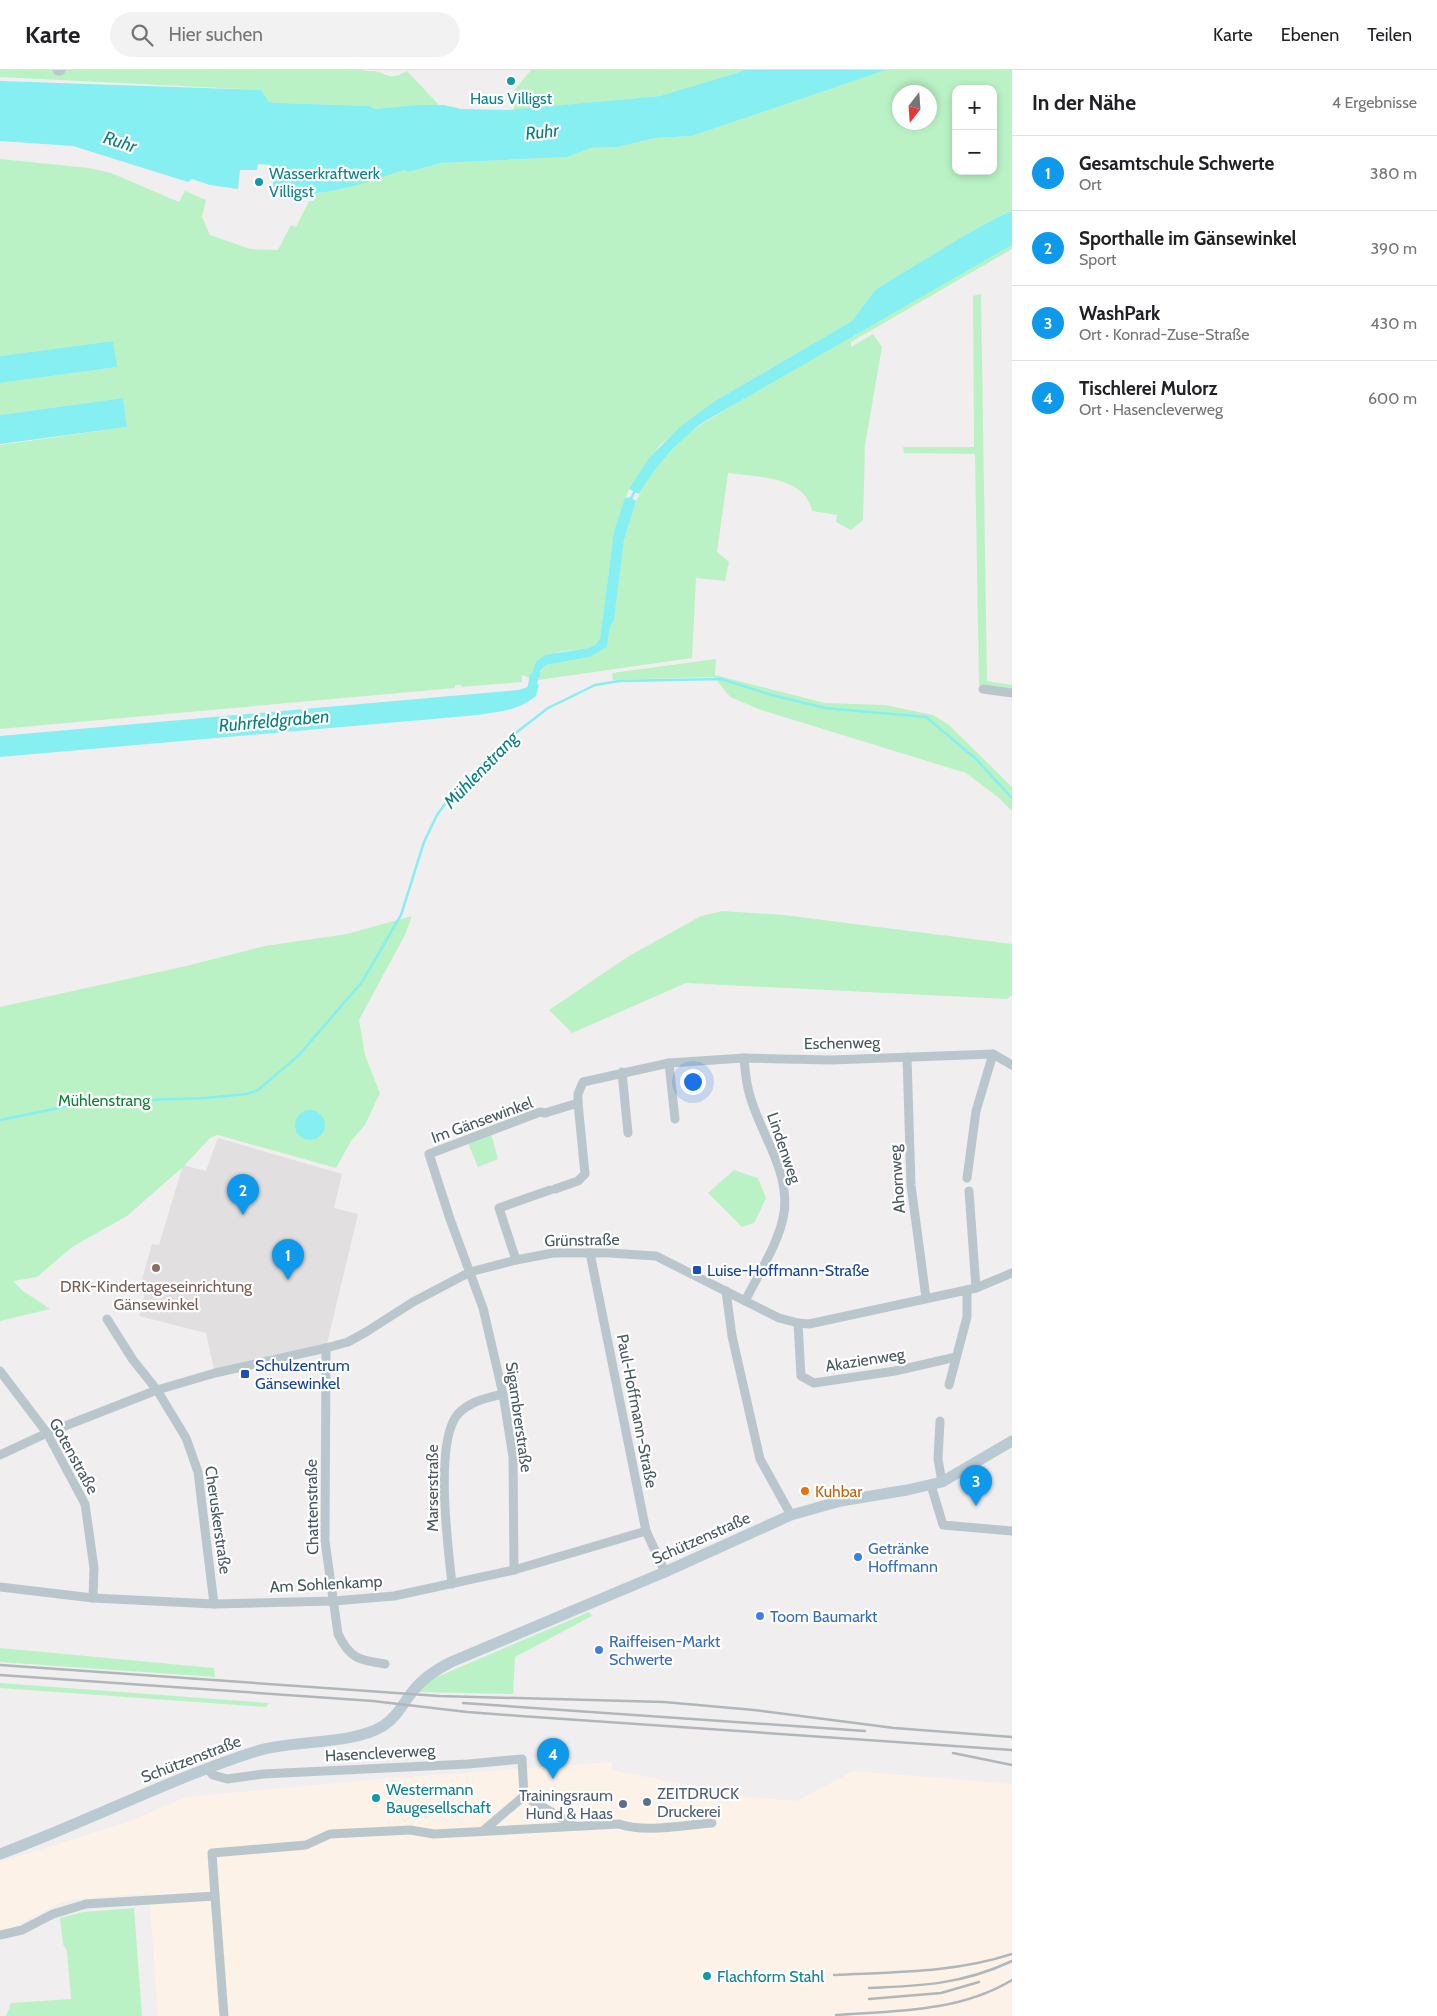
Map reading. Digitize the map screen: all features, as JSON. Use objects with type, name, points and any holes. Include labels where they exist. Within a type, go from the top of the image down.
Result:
[{"type":"main road","name":"Schützenstraße","points":[[0,1854],[63,1831],[188,1775],[259,1750],[365,1733],[383,1726],[397,1714],[424,1679],[450,1662],[665,1572],[791,1515],[841,1501],[937,1483],[1012,1441]]},
{"type":"street","points":[[983,689],[1012,693]]},
{"type":"street","points":[[967,1178],[976,1111],[993,1054],[1012,1065]]},
{"type":"street","name":"Eschenweg","points":[[516,1260],[499,1208],[582,1178],[585,1174],[578,1103],[578,1094],[583,1082],[669,1063],[744,1058],[831,1060],[993,1054]]},
{"type":"street","name":"Ahornweg","points":[[907,1057],[911,1185],[926,1298]]},
{"type":"street","name":"Lindenweg","points":[[744,1058],[749,1096],[782,1178],[785,1199],[784,1215],[778,1234],[746,1301]]},
{"type":"street","points":[[669,1063],[675,1119]]},
{"type":"street","points":[[622,1072],[628,1133]]},
{"type":"street","name":"Im Gänsewinkel","points":[[470,1272],[429,1154],[540,1112],[545,1114],[578,1103]]},
{"type":"street","points":[[950,1385],[967,1317],[971,1289],[969,1191]]},
{"type":"street","name":"Grünstraße","points":[[0,1455],[47,1433],[157,1390],[220,1372],[348,1342],[413,1302],[470,1272],[553,1253],[590,1252],[656,1256],[779,1318],[798,1324],[809,1324],[971,1289],[1012,1273]]},
{"type":"street","name":"Paul-Hoffmann-Straße","points":[[590,1252],[646,1531],[665,1572]]},
{"type":"street","name":"Sigambrerstraße","points":[[470,1272],[483,1308],[503,1394],[513,1456],[514,1570]]},
{"type":"street","points":[[726,1291],[732,1336],[760,1459],[791,1515]]},
{"type":"street","points":[[107,1320],[157,1390]]},
{"type":"street","name":"Akazienweg","points":[[798,1324],[801,1376],[814,1383],[895,1371],[956,1357]]},
{"type":"street","name":"Chattenstraße","points":[[326,1348],[325,1541],[338,1634],[343,1645],[360,1660],[385,1664]]},
{"type":"street","name":"Gotenstraße","points":[[0,1371],[47,1433],[85,1504],[94,1568],[93,1598]]},
{"type":"street","name":"Cheruskerstraße","points":[[157,1390],[186,1438],[198,1472],[214,1604]]},
{"type":"street","name":"Marserstraße","points":[[452,1584],[445,1513],[446,1442],[451,1424],[458,1414],[474,1402],[503,1394]]},
{"type":"street","points":[[940,1421],[937,1510],[943,1525],[1012,1531]]},
{"type":"street","name":"Am Sohlenkamp","points":[[0,1587],[93,1598],[214,1604],[334,1601],[394,1596],[514,1570],[646,1531]]},
{"type":"street","name":"Hasencleverweg","points":[[207,1768],[213,1775],[227,1779],[263,1774],[468,1764],[522,1759],[524,1796]]},
{"type":"street","points":[[483,1831],[524,1796],[575,1826]]},
{"type":"street","points":[[224,2016],[212,1852],[306,1845],[330,1834],[410,1830],[434,1834],[619,1824],[630,1828],[643,1828],[712,1824]]},
{"type":"street","points":[[0,1935],[22,1930],[53,1914],[86,1904],[215,1896]]},
{"type":"shaded area","points":[[218,1138],[342,1174],[334,1208],[358,1214],[326,1348],[215,1373],[206,1333],[139,1316],[146,1289],[140,1287],[152,1244],[159,1245],[183,1165],[206,1171]]},
{"type":"shaded area","points":[[612,1762],[612,1770],[747,1797],[797,1801],[853,1771],[1012,1784],[1012,2016],[158,2016],[149,1893],[75,1899],[60,1903],[10,1929],[0,1931],[0,1862],[128,1822],[186,1797],[380,1779]]},
{"type":"green space","points":[[0,70],[361,70],[379,72],[389,76],[396,76],[407,71],[439,105],[374,109],[370,106],[279,103],[269,102],[261,90],[0,77]]},
{"type":"green space","points":[[531,70],[746,70],[660,96],[514,110],[513,92]]},
{"type":"green space","points":[[886,70],[1012,70],[1012,211],[967,234],[875,290],[852,321],[718,399],[659,446],[629,489],[614,531],[600,639],[595,645],[588,648],[558,652],[532,671],[530,678],[522,675],[522,682],[461,687],[461,685],[455,685],[455,688],[0,729],[0,445],[127,427],[123,398],[0,415],[0,383],[116,367],[113,341],[0,356],[0,159],[89,168],[111,173],[179,202],[185,191],[206,200],[202,217],[210,235],[250,249],[278,250],[291,225],[296,227],[309,201],[314,201],[313,194],[342,189],[404,170],[408,172],[443,163],[568,157],[590,148],[618,147],[655,138],[692,136]]},
{"type":"green space","points":[[1012,245],[1012,249],[851,342],[851,347],[873,334],[882,347],[865,445],[863,520],[851,530],[836,522],[837,515],[812,511],[808,499],[790,485],[778,480],[728,473],[717,552],[729,562],[725,581],[696,578],[692,658],[538,680],[540,672],[546,665],[590,657],[607,647],[610,626],[614,621],[624,540],[636,501],[651,473],[684,437],[702,424],[774,381]]},
{"type":"green space","points":[[981,294],[987,681],[1012,685],[1012,690],[979,685],[975,454],[904,453],[903,447],[974,447],[973,296]]},
{"type":"green space","points":[[716,659],[715,675],[825,703],[885,705],[933,715],[949,725],[1012,787],[1012,811],[999,798],[966,773],[761,710],[730,697],[714,677],[613,680],[612,673]]},
{"type":"green space","points":[[722,911],[784,915],[1012,944],[1012,995],[1007,999],[686,983],[572,1033],[549,1010],[629,956],[701,916]]},
{"type":"green space","name":"Mühlenstrang","points":[[412,916],[405,935],[359,1020],[365,1055],[380,1093],[365,1125],[351,1141],[336,1168],[218,1135],[210,1138],[184,1166],[127,1216],[72,1247],[37,1277],[13,1281],[23,1291],[50,1309],[0,1321],[0,1007],[186,966],[265,946],[347,934]]},
{"type":"green space","points":[[491,1134],[498,1159],[478,1167],[468,1143]]},
{"type":"green space","points":[[734,1170],[758,1178],[766,1198],[754,1223],[742,1227],[708,1193]]},
{"type":"green space","points":[[589,1612],[592,1616],[515,1657],[513,1694],[418,1692],[432,1679]]},
{"type":"green space","points":[[0,1648],[214,1668],[215,1677],[0,1662]]},
{"type":"green space","points":[[0,1683],[269,1703],[266,1707],[0,1688]]},
{"type":"green space","points":[[134,1908],[142,2016],[6,2016],[11,2003],[71,1999],[67,1951],[63,1944],[60,1918],[83,1912]]},
{"type":"water","name":"Ruhr","points":[[746,70],[886,70],[692,136],[655,138],[618,147],[590,148],[568,157],[442,163],[408,172],[404,170],[327,192],[301,194],[298,190],[297,194],[272,194],[274,172],[271,171],[271,165],[258,164],[257,170],[240,170],[238,189],[210,185],[192,179],[188,182],[73,146],[0,141],[0,81],[261,90],[269,102],[370,106],[374,109],[444,105],[461,109],[507,110],[660,96]]},
{"type":"water","points":[[1012,211],[1012,245],[702,423],[667,455],[652,473],[639,494],[629,489],[649,458],[681,426],[718,399],[852,321],[875,290],[889,281],[967,234]]},
{"type":"water","points":[[113,341],[117,367],[0,383],[0,356]]},
{"type":"water","points":[[123,398],[127,427],[0,444],[0,415]]},
{"type":"water","points":[[630,497],[636,501],[624,540],[614,621],[610,626],[607,647],[590,657],[546,665],[540,671],[540,677],[530,678],[536,662],[545,655],[588,648],[595,645],[600,639],[614,531],[625,498]]},
{"type":"water","points":[[539,684],[536,696],[522,705],[509,710],[478,715],[0,757],[0,736],[518,690]]},
{"type":"water","points":[[310,1110],[321,1114],[325,1125],[321,1136],[310,1140],[299,1136],[295,1125],[299,1114]]},
{"type":"waterway","points":[[630,501],[635,490]]},
{"type":"waterway","name":"Ruhrfeldgraben","points":[[527,694],[532,688],[534,677]]},
{"type":"waterway","name":"Mühlenstrang","points":[[0,1120],[88,1102],[205,1098],[247,1094],[258,1090],[299,1055],[362,982],[401,915],[424,842],[437,815],[448,800],[495,750],[517,732],[548,708],[595,685],[619,681],[721,679],[772,695],[825,708],[926,717],[976,759],[1012,798]]},
{"type":"railway","points":[[0,1665],[439,1696],[664,1702],[754,1710],[894,1728],[1012,1737]]},
{"type":"railway","points":[[0,1675],[373,1701],[520,1716],[1012,1750]]},
{"type":"railway","points":[[463,1703],[865,1731]]},
{"type":"railway","points":[[953,1753],[1012,1765]]},
{"type":"railway","points":[[834,1975],[946,1968],[968,1965],[1012,1954]]},
{"type":"railway","points":[[869,1988],[925,1985],[959,1979],[994,1969],[1012,1961]]},
{"type":"railway","points":[[836,2015],[904,2011],[949,2004],[992,1991],[1012,1980]]},
{"type":"railway","points":[[869,1999],[941,1993],[979,1982]]},
{"type":"place","name":"Haus Villigst","points":[[511,81]]},
{"type":"place","name":"Wasserkraftwerk Villigst","points":[[259,182]]},
{"type":"place","name":"Sporthalle im Gänsewinkel","points":[[243,1215]]},
{"type":"place","name":"DRK-Kindertageseinrichtung Gänsewinkel","points":[[156,1268]]},
{"type":"place","name":"Luise-Hoffmann-Straße","points":[[697,1270]]},
{"type":"place","name":"Gesamtschule Schwerte","points":[[288,1280]]},
{"type":"place","name":"Schulzentrum Gänsewinkel","points":[[245,1374]]},
{"type":"place","name":"Kuhbar","points":[[805,1491]]},
{"type":"place","name":"WashPark","points":[[976,1506]]},
{"type":"place","name":"Getränke Hoffmann","points":[[858,1557]]},
{"type":"place","name":"Toom Baumarkt","points":[[760,1616]]},
{"type":"place","name":"Raiffeisen-Markt Schwerte","points":[[599,1650]]},
{"type":"place","name":"Tischlerei Mulorz","points":[[553,1779]]},
{"type":"place","name":"Westermann Baugesellschaft","points":[[376,1798]]},
{"type":"place","name":"ZEITDRUCK Druckerei","points":[[647,1802]]},
{"type":"place","name":"Trainingsraum Hund & Haas","points":[[623,1804]]},
{"type":"place","name":"Flachform Stahl","points":[[707,1976]]}]
